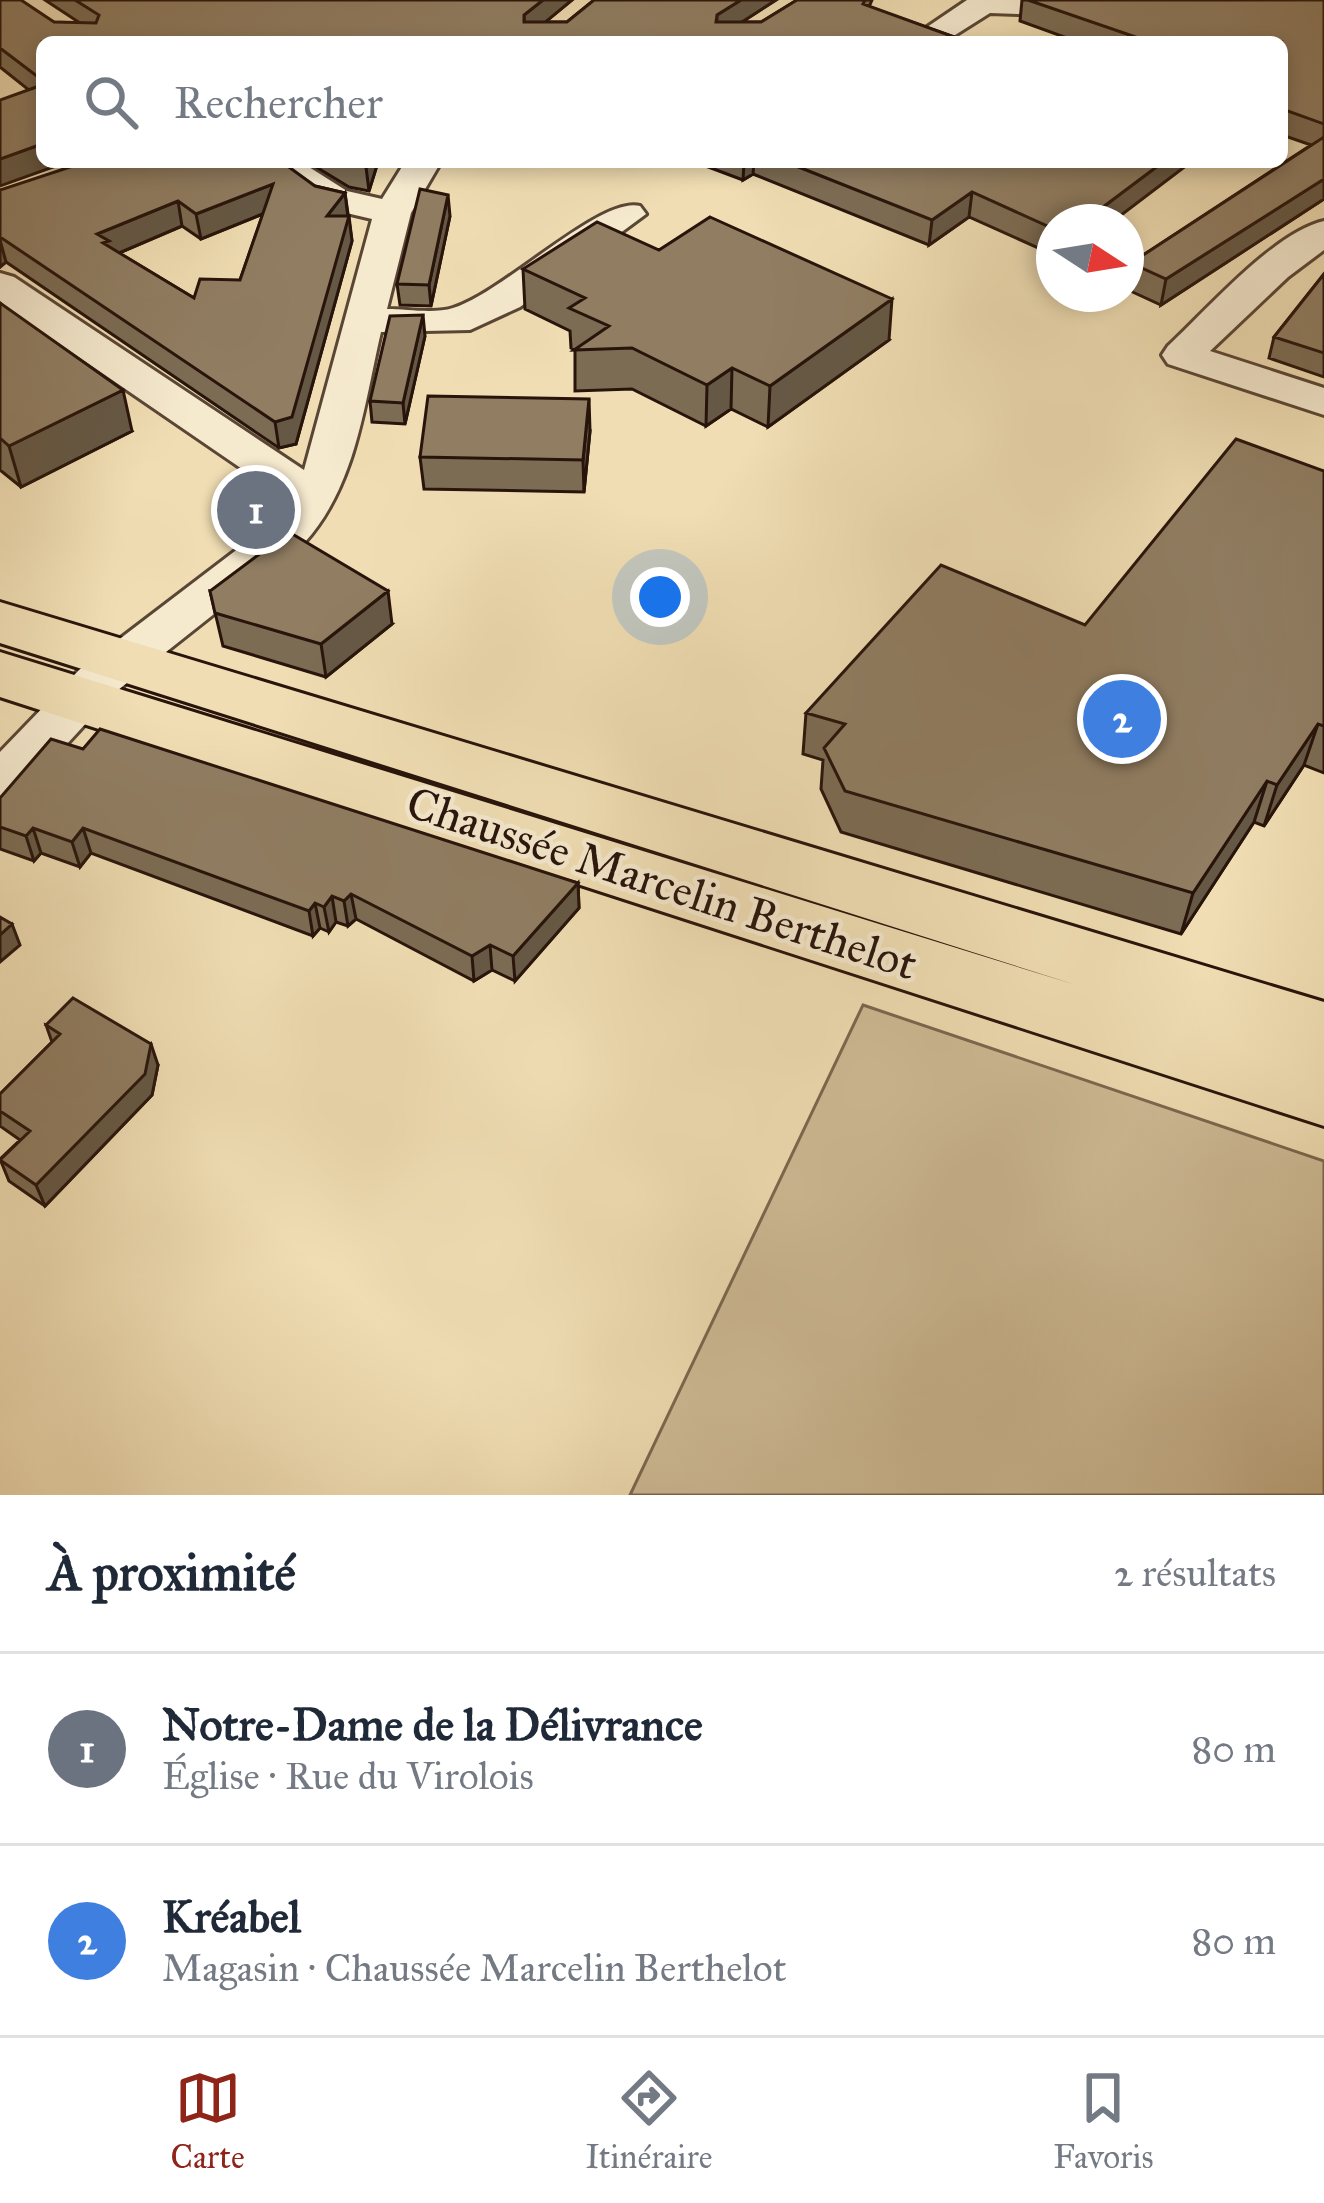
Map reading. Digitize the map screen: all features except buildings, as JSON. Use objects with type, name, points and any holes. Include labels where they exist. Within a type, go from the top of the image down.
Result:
[{"type":"main road","name":"Chaussée Marcelin Berthelot","points":[[0,622],[101,679],[1020,997],[1324,1094]]},
{"type":"main road","name":"Chaussée Marcelin Berthelot","points":[[0,674],[101,679],[1324,1033]]},
{"type":"main road","points":[[1020,997],[1196,1032],[1324,1068]]},
{"type":"street","points":[[931,36],[984,3],[1019,4]]},
{"type":"street","points":[[286,168],[334,199],[392,213]]},
{"type":"street","points":[[0,784],[101,679],[289,532],[310,509],[320,487],[392,213],[419,168]]},
{"type":"street","points":[[364,320],[457,322],[506,299],[627,214]]},
{"type":"street","points":[[1319,240],[1274,269],[1182,355],[1324,402]]},
{"type":"street","points":[[0,285],[286,479],[320,487]]},
{"type":"shaded area","points":[[863,1005],[1324,1161],[1324,1495],[630,1495]]},
{"type":"place","name":"Notre-Dame de la Délivrance","points":[[256,510]]},
{"type":"place","name":"Kréabel","points":[[1122,719]]}]
